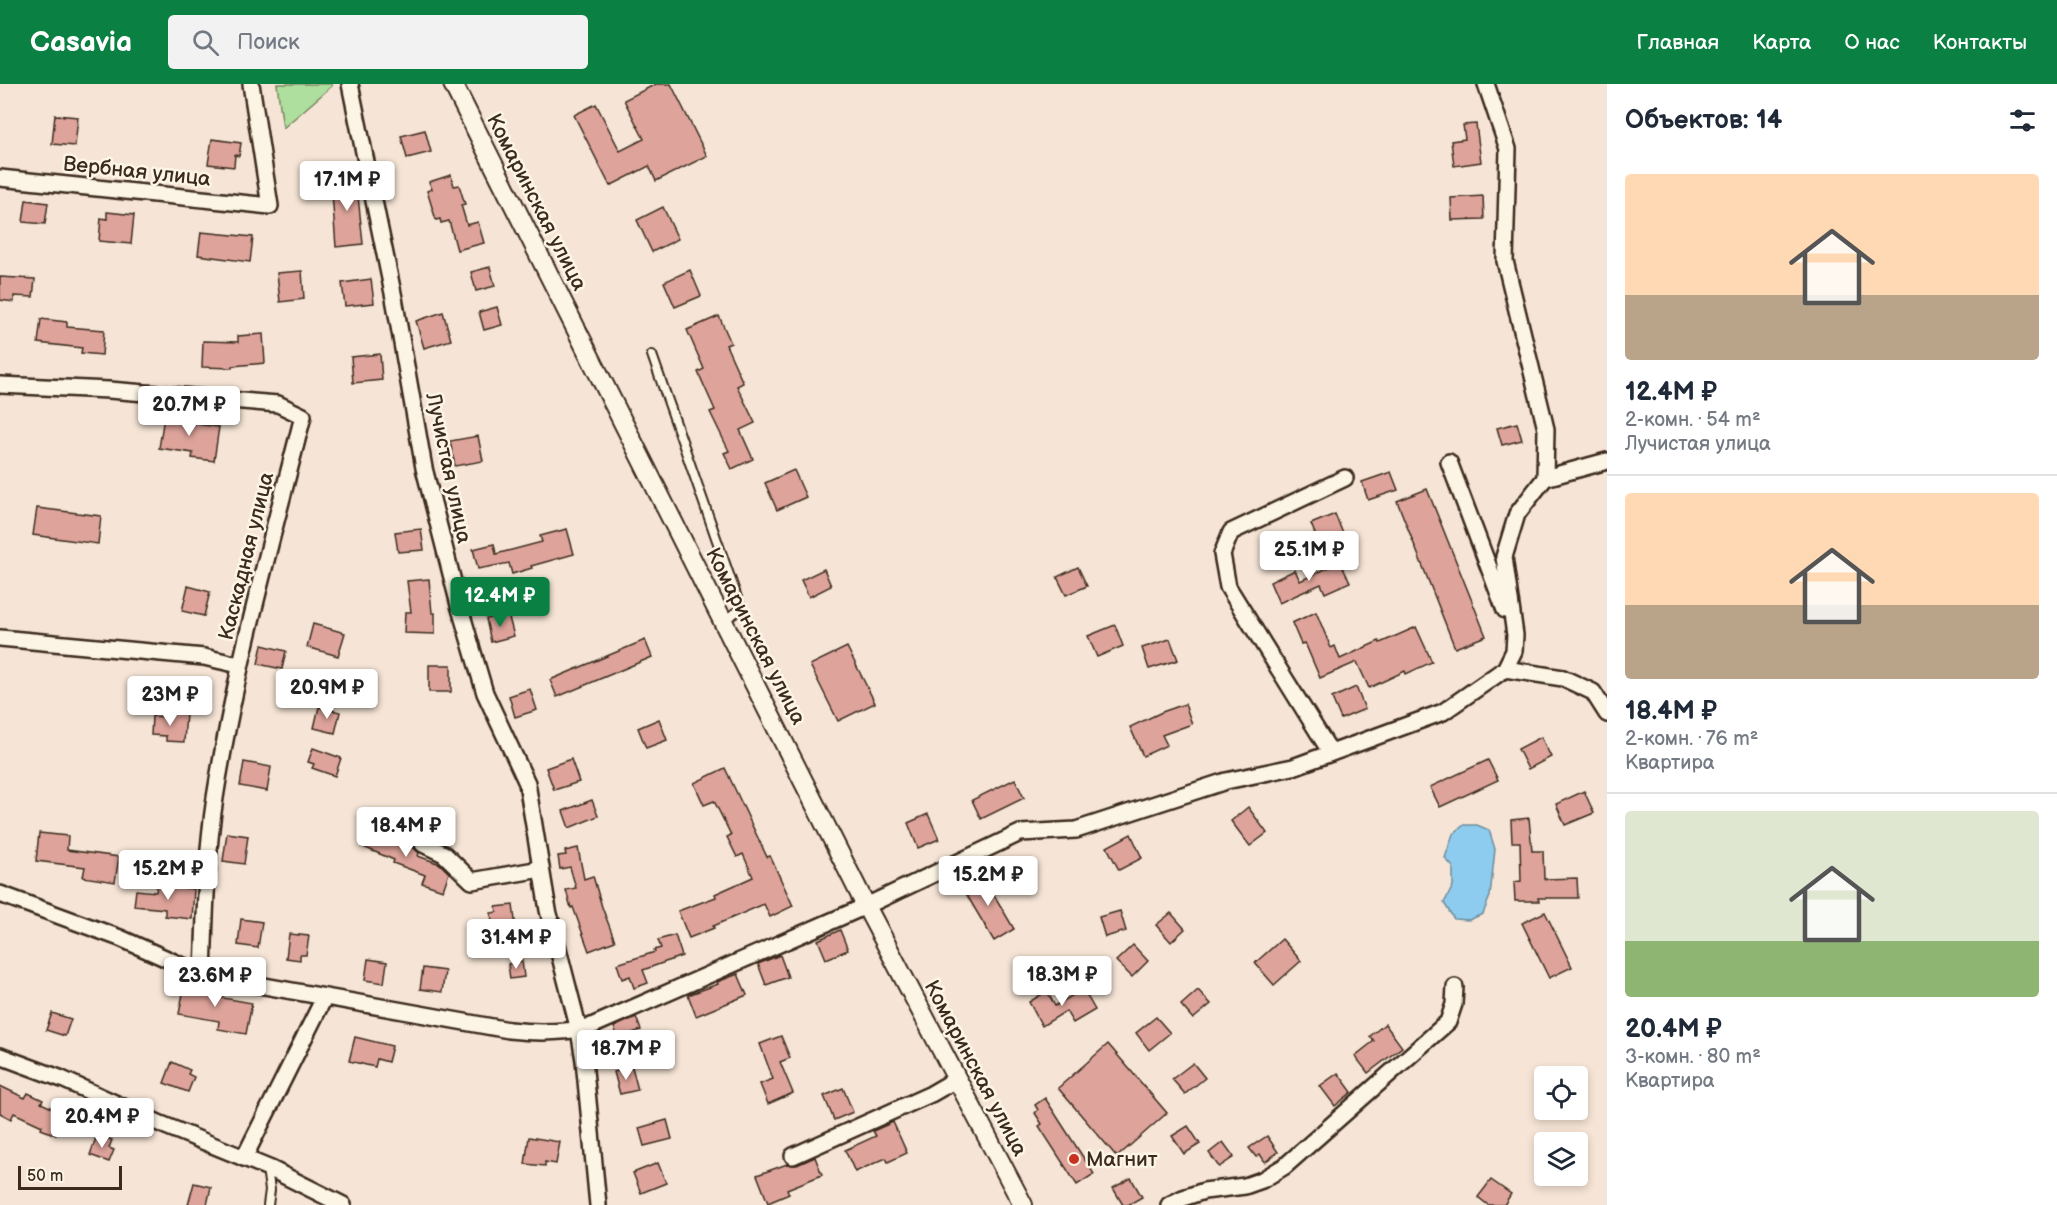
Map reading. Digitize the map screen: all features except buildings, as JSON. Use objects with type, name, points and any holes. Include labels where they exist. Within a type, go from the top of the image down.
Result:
[{"type":"street","name":"Вербная улица","points":[[0,178],[270,206],[251,84]]},
{"type":"street","name":"Лучистая улица","points":[[350,84],[394,298],[424,468],[459,605],[485,693],[527,783],[548,910],[579,1030],[598,1205]]},
{"type":"street","name":"Комаринская улица","points":[[453,84],[866,906],[1023,1205]]},
{"type":"street","points":[[1486,84],[1508,149],[1505,261],[1546,429],[1545,478]]},
{"type":"street","name":"Каскадная улица","points":[[0,385],[109,390],[278,404],[303,416],[239,665],[215,800],[206,891],[203,975]]},
{"type":"street","points":[[1449,462],[1515,635]]},
{"type":"street","points":[[0,894],[110,935],[203,975],[509,1030],[540,1033],[579,1030],[866,906],[1020,833],[1076,830],[1226,781],[1293,767],[1443,712],[1505,669],[1514,651],[1515,635],[1504,557],[1517,513],[1545,478],[1607,462]]},
{"type":"street","points":[[1331,753],[1228,587],[1222,554],[1231,532],[1345,478]]},
{"type":"street","points":[[0,638],[204,657],[239,665]]},
{"type":"street","points":[[1505,669],[1563,678],[1593,692],[1607,714]]},
{"type":"street","points":[[423,844],[444,854],[472,880],[541,869]]},
{"type":"street","points":[[1170,1205],[1204,1191],[1245,1186],[1262,1180],[1285,1166],[1448,1022],[1454,1004],[1455,987]]},
{"type":"street","points":[[244,1158],[324,998]]},
{"type":"street","points":[[0,1056],[62,1079],[161,1124],[266,1167],[343,1205]]},
{"type":"street","points":[[793,1156],[931,1094],[957,1079]]},
{"type":"lane","points":[[652,356],[741,609],[723,621]]},
{"type":"lane","points":[[266,1167],[270,1190],[268,1205]]},
{"type":"green space","points":[[277,84],[332,84],[332,86],[283,128]]},
{"type":"water","points":[[1464,825],[1477,825],[1489,830],[1495,849],[1490,896],[1483,914],[1469,920],[1454,919],[1444,903],[1453,886],[1453,867],[1445,858],[1453,834]]},
{"type":"place","name":"Магнит","points":[[1074,1159]]}]
